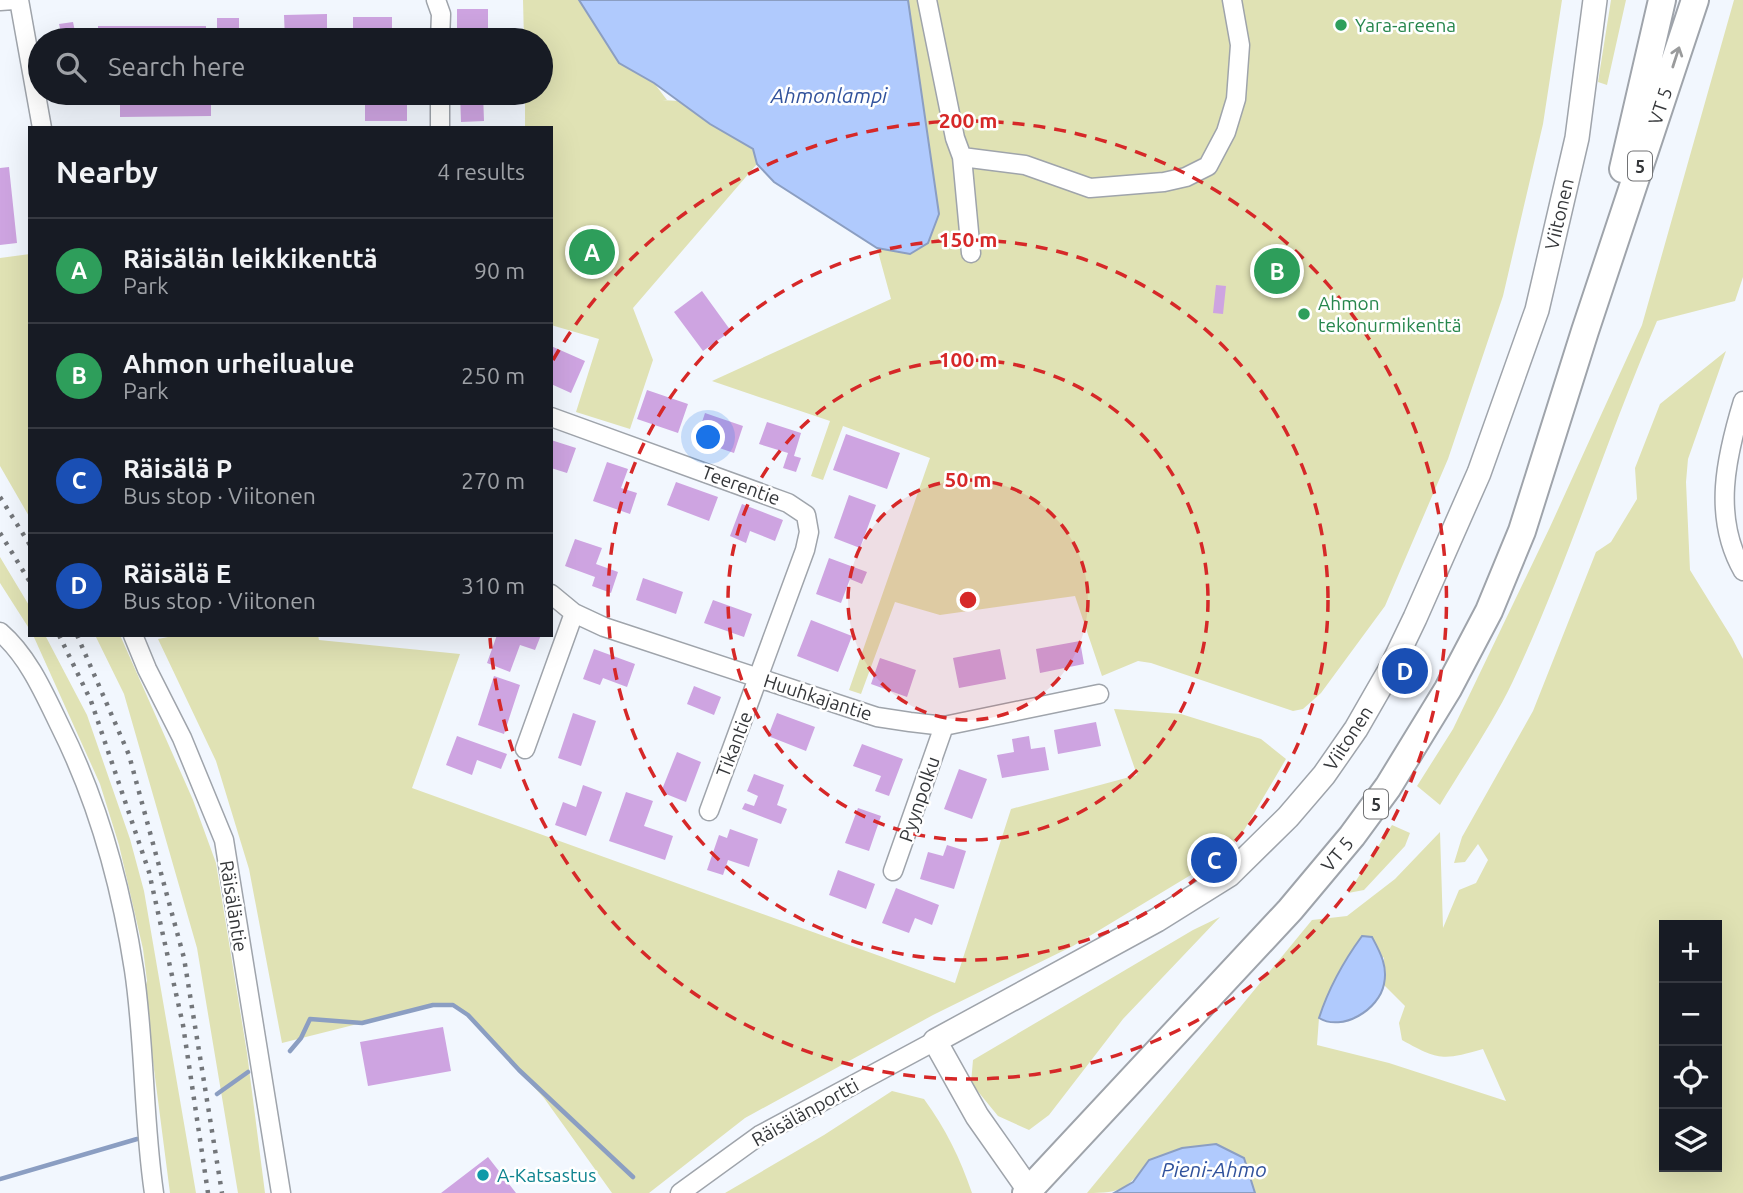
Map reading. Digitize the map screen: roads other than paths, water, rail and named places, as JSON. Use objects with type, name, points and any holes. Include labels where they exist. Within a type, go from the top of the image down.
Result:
[{"type":"highway","name":"VT 5","points":[[1585,331],[1662,0]]},
{"type":"highway","name":"VT 5","points":[[1028,1192],[1290,910],[1352,836],[1388,787],[1448,688],[1489,611],[1522,531],[1695,0]]},
{"type":"main road","name":"Viitonen","points":[[935,1041],[1146,926],[1229,875],[1288,817],[1324,775],[1356,729],[1391,668],[1479,473],[1536,310],[1577,138],[1595,0]]},
{"type":"main road","points":[[935,1041],[977,1116],[1028,1192]]},
{"type":"street","points":[[0,1],[17,0],[28,56]]},
{"type":"street","points":[[436,0],[440,28]]},
{"type":"street","points":[[927,0],[961,157],[971,253]]},
{"type":"street","points":[[961,157],[1025,165],[1090,188],[1164,182],[1186,177],[1208,166],[1226,132],[1236,99],[1240,45],[1232,0]]},
{"type":"street","points":[[38,105],[42,126]]},
{"type":"street","points":[[440,105],[440,126]]},
{"type":"street","points":[[1743,401],[1729,447],[1724,501],[1732,552],[1743,571]]},
{"type":"street","name":"Teerentie","points":[[553,418],[788,503],[806,515],[809,532],[806,550],[759,677]]},
{"type":"street","name":"Huuhkajantie","points":[[553,596],[574,613],[604,627],[877,717],[944,726],[1099,694]]},
{"type":"street","points":[[525,748],[574,613]]},
{"type":"street","points":[[0,632],[13,643],[41,685],[78,761],[101,823],[134,971],[154,1193]]},
{"type":"street","name":"Räisäläntie","points":[[134,637],[181,738],[224,840],[281,1193]]},
{"type":"street","name":"Tikantie","points":[[709,811],[759,677]]},
{"type":"street","name":"Pyynpolku","points":[[894,872],[944,726]]},
{"type":"street","name":"Räisälänportti","points":[[680,1193],[760,1135],[935,1041]]},
{"type":"water","name":"Ahmonlampi","points":[[579,0],[908,0],[939,214],[928,243],[910,254],[877,248],[774,182],[757,164],[753,149],[710,124],[654,83],[619,63]]},
{"type":"water","points":[[1362,936],[1372,937],[1382,959],[1385,977],[1381,993],[1367,1010],[1358,1016],[1338,1022],[1319,1018],[1337,975]]},
{"type":"water","name":"Pieni-Ahmo","points":[[1216,1144],[1244,1158],[1255,1193],[1114,1193],[1133,1182],[1149,1160],[1182,1148]]},
{"type":"waterway","points":[[290,1051],[301,1038],[310,1019],[362,1023],[433,1005],[453,1005],[468,1015],[519,1070],[633,1177]]},
{"type":"waterway","points":[[217,1094],[248,1072]]},
{"type":"waterway","points":[[0,1179],[137,1139]]},
{"type":"railway","points":[[0,497],[28,542]]},
{"type":"railway","points":[[0,533],[28,579]]},
{"type":"railway","points":[[60,637],[91,701],[149,872],[183,1025],[208,1193]]},
{"type":"railway","points":[[78,637],[129,755],[184,958],[222,1193]]},
{"type":"place","name":"Yara-areena","points":[[1341,25]]},
{"type":"place","name":"Räisälän leikkikenttä","points":[[592,252]]},
{"type":"place","name":"Ahmon urheilualue","points":[[1277,271]]},
{"type":"place","name":"Ahmon tekonurmikenttä","points":[[1304,314]]},
{"type":"place","name":"Räisälä E","points":[[1405,671]]},
{"type":"place","name":"Räisälä P","points":[[1214,860]]},
{"type":"place","name":"A-Katsastus","points":[[483,1175]]}]
